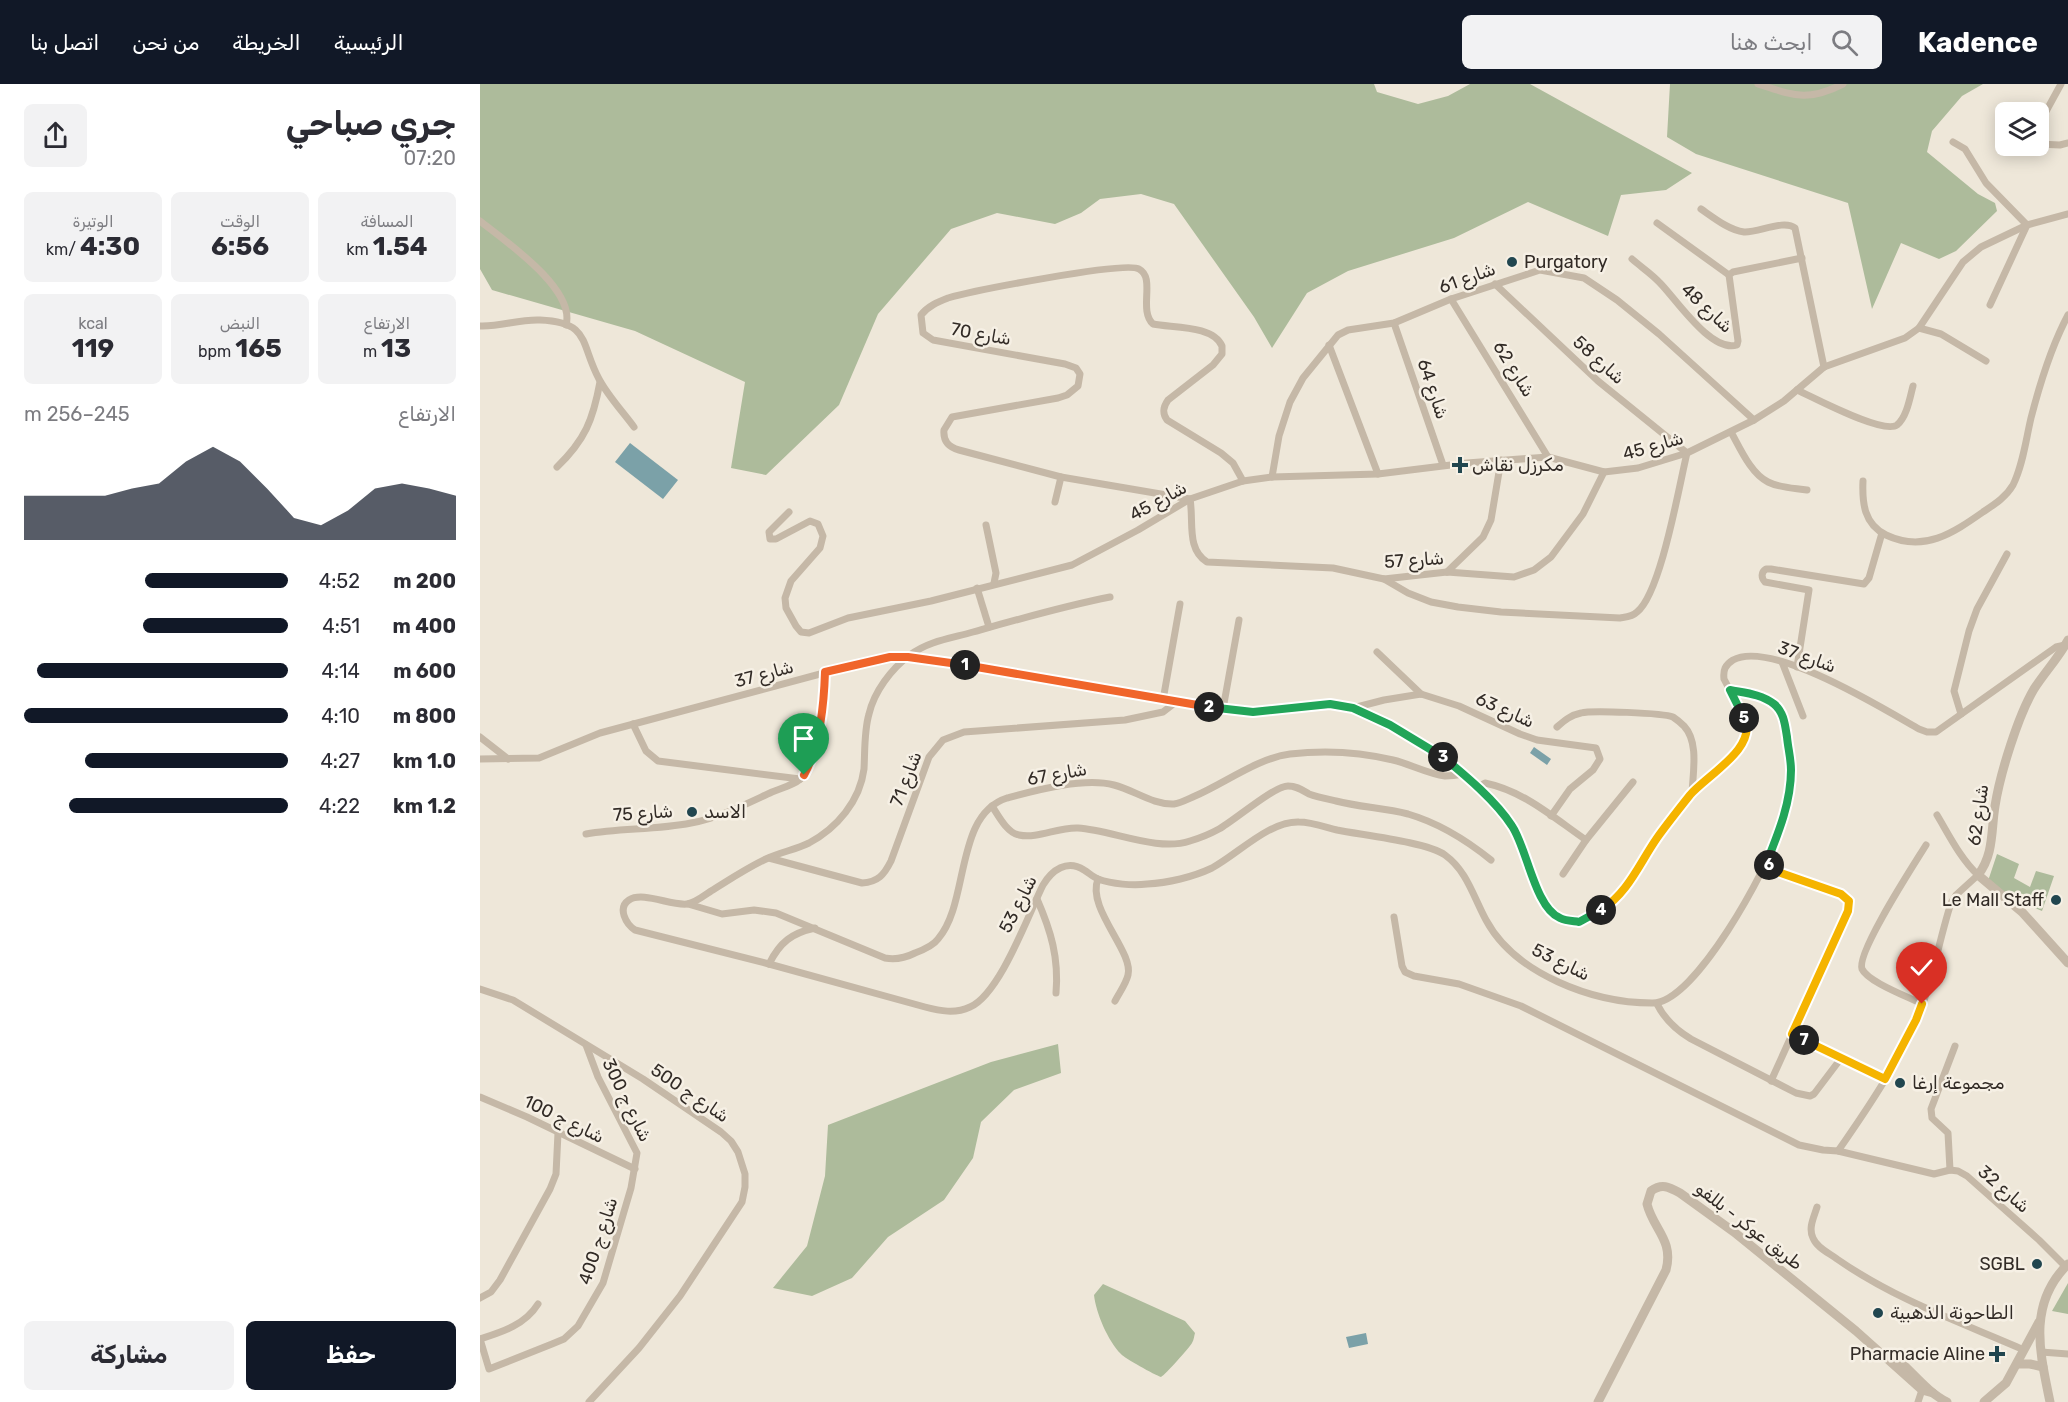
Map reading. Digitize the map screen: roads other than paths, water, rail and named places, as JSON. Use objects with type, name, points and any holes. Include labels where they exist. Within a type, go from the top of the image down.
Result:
[{"type":"street","points":[[1758,84],[1802,96],[1822,94],[1843,84]]},
{"type":"street","points":[[2049,106],[2061,84]]},
{"type":"street","points":[[1953,142],[1965,149],[1986,183],[2027,225],[1990,306]]},
{"type":"street","points":[[2049,144],[2068,143]]},
{"type":"street","points":[[1701,209],[1741,232],[1785,224],[1795,228],[1824,367]]},
{"type":"street","name":"شارع 45","points":[[789,512],[769,532],[770,539],[779,538],[810,521],[818,524],[823,536],[820,548],[791,581],[786,593],[786,608],[801,632],[808,633],[848,618],[931,601],[994,583],[1072,565],[1191,499],[1243,481],[1272,477],[1378,474],[1443,465],[1548,457],[1605,472],[1638,468],[1687,453],[1754,420],[1784,401],[1824,367],[1905,338],[1919,328],[1963,262],[1981,247],[2027,225],[2068,214]]},
{"type":"street","points":[[480,221],[517,251],[555,288],[569,316],[566,325]]},
{"type":"street","points":[[1657,223],[1729,275],[1733,272],[1802,258]]},
{"type":"street","name":"شارع 48","points":[[1632,259],[1660,283],[1707,333],[1727,346],[1737,345],[1738,341],[1729,275]]},
{"type":"street","name":"شارع 70","points":[[1191,499],[1061,477],[953,448],[945,441],[944,430],[949,419],[956,415],[1043,402],[1067,394],[1079,383],[1080,377],[1078,370],[1065,364],[933,340],[923,333],[921,315],[931,305],[948,298],[997,287],[1106,268],[1134,267],[1139,269],[1146,279],[1146,311],[1150,322],[1163,326],[1194,329],[1214,336],[1222,346],[1219,359],[1168,400],[1164,414],[1167,420],[1233,463],[1243,481]]},
{"type":"street","name":"شارع 61","points":[[1272,477],[1279,436],[1290,402],[1303,378],[1338,335],[1348,330],[1394,323],[1451,299],[1540,270],[1584,279],[1617,300],[1659,334],[1754,420]]},
{"type":"street","name":"شارع 58","points":[[1495,284],[1598,381],[1687,453]]},
{"type":"street","name":"شارع 62","points":[[1451,299],[1548,457]]},
{"type":"street","points":[[1863,481],[1863,506],[1873,526],[1882,533],[1905,541],[1923,542],[1944,537],[2006,496],[2015,479],[2039,388],[2068,315]]},
{"type":"street","points":[[480,326],[523,320],[558,322],[580,334],[600,382],[634,427]]},
{"type":"street","name":"شارع 64","points":[[1394,323],[1443,465]]},
{"type":"street","points":[[1919,328],[1941,334],[1986,361]]},
{"type":"street","points":[[1329,345],[1378,474]]},
{"type":"street","points":[[558,467],[577,447],[588,429],[600,382]]},
{"type":"street","points":[[1797,390],[1871,424],[1890,427],[1899,424],[1902,419],[1913,386]]},
{"type":"street","points":[[1731,432],[1758,474],[1766,481],[1784,487],[1807,490]]},
{"type":"street","points":[[1384,579],[1423,599],[1458,607],[1501,612],[1629,617],[1638,612],[1644,604],[1658,573],[1687,453]]},
{"type":"street","points":[[1447,572],[1483,537],[1491,520],[1501,460]]},
{"type":"street","name":"شارع 57","points":[[1191,499],[1194,550],[1201,559],[1207,562],[1333,568],[1384,579],[1447,572],[1514,577],[1534,570],[1551,557],[1583,514],[1605,472]]},
{"type":"street","points":[[1055,502],[1061,477]]},
{"type":"street","points":[[986,525],[996,573],[994,583]]},
{"type":"street","points":[[1797,668],[1809,590],[1765,582],[1762,577],[1763,572],[1770,568],[1864,584],[1868,582],[1882,533]]},
{"type":"street","points":[[1961,714],[1954,691],[1969,631],[1977,609],[2007,554]]},
{"type":"street","points":[[977,588],[988,627]]},
{"type":"street","points":[[688,904],[768,858],[790,852],[812,841],[831,827],[850,807],[863,772],[869,714],[881,686],[908,657],[929,645],[988,627],[1110,597]]},
{"type":"street","points":[[1163,699],[1180,604]]},
{"type":"street","points":[[1222,709],[1239,620]]},
{"type":"street","name":"شارع 62","points":[[1838,1151],[1885,1079],[1916,1020],[1951,903],[1984,867],[1990,852],[1999,781],[2019,725],[2033,690],[2067,642]]},
{"type":"street","name":"شارع 37","points":[[480,759],[539,758],[600,733],[877,659],[908,657],[1222,709],[1269,712],[1330,704],[1353,708],[1390,725],[1426,745],[1463,774],[1512,826],[1523,848],[1539,893],[1549,909],[1559,918],[1579,922],[1606,906],[1624,891],[1657,838],[1692,792],[1741,746],[1746,736],[1747,723],[1723,672],[1728,663],[1736,658],[1759,657],[1782,662],[1850,689],[1927,732],[1936,732],[2056,647],[2067,642]]},
{"type":"street","points":[[1377,652],[1421,694]]},
{"type":"street","points":[[1782,662],[1803,716]]},
{"type":"street","points":[[633,724],[646,751],[658,761],[801,779],[809,764],[817,736],[824,695],[825,672]]},
{"type":"street","points":[[1730,690],[1756,694],[1781,712],[1785,722],[1791,769],[1788,796],[1780,829],[1766,864],[1712,955],[1689,983],[1671,997],[1657,1004],[1677,1030],[1796,1093],[1810,1096],[1819,1090],[1842,1057]]},
{"type":"street","name":"شارع 63","points":[[1353,708],[1421,694],[1459,706],[1520,735],[1537,740],[1596,748],[1600,759],[1570,789],[1551,816]]},
{"type":"street","name":"شارع 71","points":[[768,858],[862,883],[876,880],[886,872],[929,757],[943,740],[964,732],[1125,720],[1163,712],[1176,702]]},
{"type":"street","points":[[1557,727],[1567,718],[1582,712],[1618,712],[1672,717],[1683,725],[1690,735],[1694,755],[1692,792]]},
{"type":"street","points":[[480,737],[508,759]]},
{"type":"street","name":"شارع 67","points":[[992,806],[1032,792],[1096,782],[1128,789],[1163,803],[1179,803],[1208,791],[1253,766],[1286,754],[1322,751],[1393,760],[1446,776],[1463,774]]},
{"type":"street","name":"شارع 75","points":[[586,834],[615,829],[671,826],[706,820],[801,779]]},
{"type":"street","points":[[1563,874],[1586,840],[1633,782]]},
{"type":"street","points":[[1476,788],[1485,783],[1523,796],[1586,840]]},
{"type":"street","points":[[688,904],[717,914],[766,911],[783,915],[892,959],[912,955],[938,940],[950,917],[980,818],[992,806],[1006,825],[1017,835],[1030,836],[1075,828],[1167,844],[1179,844],[1220,828],[1273,791],[1286,786],[1297,787],[1311,794],[1349,804],[1406,814],[1436,824],[1469,842],[1491,860]]},
{"type":"street","points":[[1937,815],[1970,868],[2022,912],[2068,963]]},
{"type":"street","name":"شارع 53","points":[[688,904],[635,898],[625,904],[624,917],[629,926],[635,930],[769,964],[925,1008],[946,1012],[964,1010],[977,1004],[989,993],[1049,875],[1059,867],[1079,867],[1098,879],[1114,883],[1148,884],[1178,879],[1211,868],[1278,825],[1299,822],[1420,846],[1443,854],[1468,880],[1486,920],[1499,940],[1516,957],[1560,982],[1590,993],[1613,1000],[1657,1004]]},
{"type":"street","points":[[1922,1004],[1875,981],[1863,971],[1861,962],[1883,915],[1926,845]]},
{"type":"street","points":[[1766,864],[1778,872],[1841,894],[1849,901],[1848,911],[1771,1081]]},
{"type":"street","points":[[1098,879],[1095,885],[1098,902],[1128,968],[1126,981],[1114,1000]]},
{"type":"street","points":[[1037,899],[1049,927],[1057,964],[1056,993]]},
{"type":"street","name":"شارع 32","points":[[1394,916],[1402,966],[1407,973],[1426,979],[1459,984],[1505,999],[1799,1145],[1838,1151],[1934,1174],[1950,1170],[1958,1171],[1967,1176],[2067,1265]]},
{"type":"street","points":[[769,964],[787,938],[815,928]]},
{"type":"street","name":"شارع ج 500","points":[[480,989],[513,1000],[643,1079],[721,1132],[738,1152],[743,1167],[745,1180],[742,1202],[680,1296],[639,1348],[589,1402]]},
{"type":"street","points":[[1792,1034],[1885,1079]]},
{"type":"street","name":"شارع ج 300","points":[[586,1045],[598,1077],[636,1148],[635,1170]]},
{"type":"street","points":[[1950,1170],[1948,1133],[1932,1118],[1931,1108],[1955,1046]]},
{"type":"street","name":"شارع ج 100","points":[[480,1097],[527,1117],[635,1170]]},
{"type":"street","points":[[480,1299],[491,1292],[500,1280],[550,1189],[556,1174],[558,1134]]},
{"type":"street","name":"شارع ج 400","points":[[480,1339],[489,1370],[564,1339],[578,1326],[603,1283],[635,1170]]},
{"type":"street","name":"طريق عوكر - بللفو","points":[[1598,1402],[1666,1270],[1667,1246],[1647,1204],[1651,1191],[1659,1186],[1666,1186],[1680,1193],[1734,1232],[1923,1387],[1947,1402]]},
{"type":"street","points":[[1817,1207],[1810,1230],[1815,1243],[1850,1268],[1907,1300],[2023,1352],[2068,1354]]},
{"type":"street","points":[[1984,1402],[2006,1383],[2039,1322],[2044,1300],[2067,1265]]},
{"type":"street","points":[[480,1339],[508,1329],[532,1314],[538,1304]]},
{"type":"street","points":[[2039,1322],[2041,1354],[2050,1402]]},
{"type":"street","points":[[2017,1364],[2043,1367]]},
{"type":"street","points":[[1918,1402],[1923,1387]]},
{"type":"water","points":[[630,443],[678,480],[663,499],[615,462]]},
{"type":"water","points":[[1534,747],[1551,759],[1547,765],[1530,753]]},
{"type":"water","points":[[1366,1333],[1368,1344],[1349,1348],[1346,1337]]},
{"type":"place","name":"Purgatory","points":[[1512,262]]},
{"type":"place","name":"مكرزل نقاش","points":[[1460,465]]},
{"type":"place","name":"الاسد","points":[[692,812]]},
{"type":"place","name":"Le Mall Staff","points":[[2056,900]]},
{"type":"place","name":"مجموعة إرغا","points":[[1900,1083]]},
{"type":"place","name":"SGBL","points":[[2037,1264]]},
{"type":"place","name":"الطاحونة الذهبية","points":[[1878,1313]]},
{"type":"place","name":"Pharmacie Aline","points":[[1997,1354]]}]
